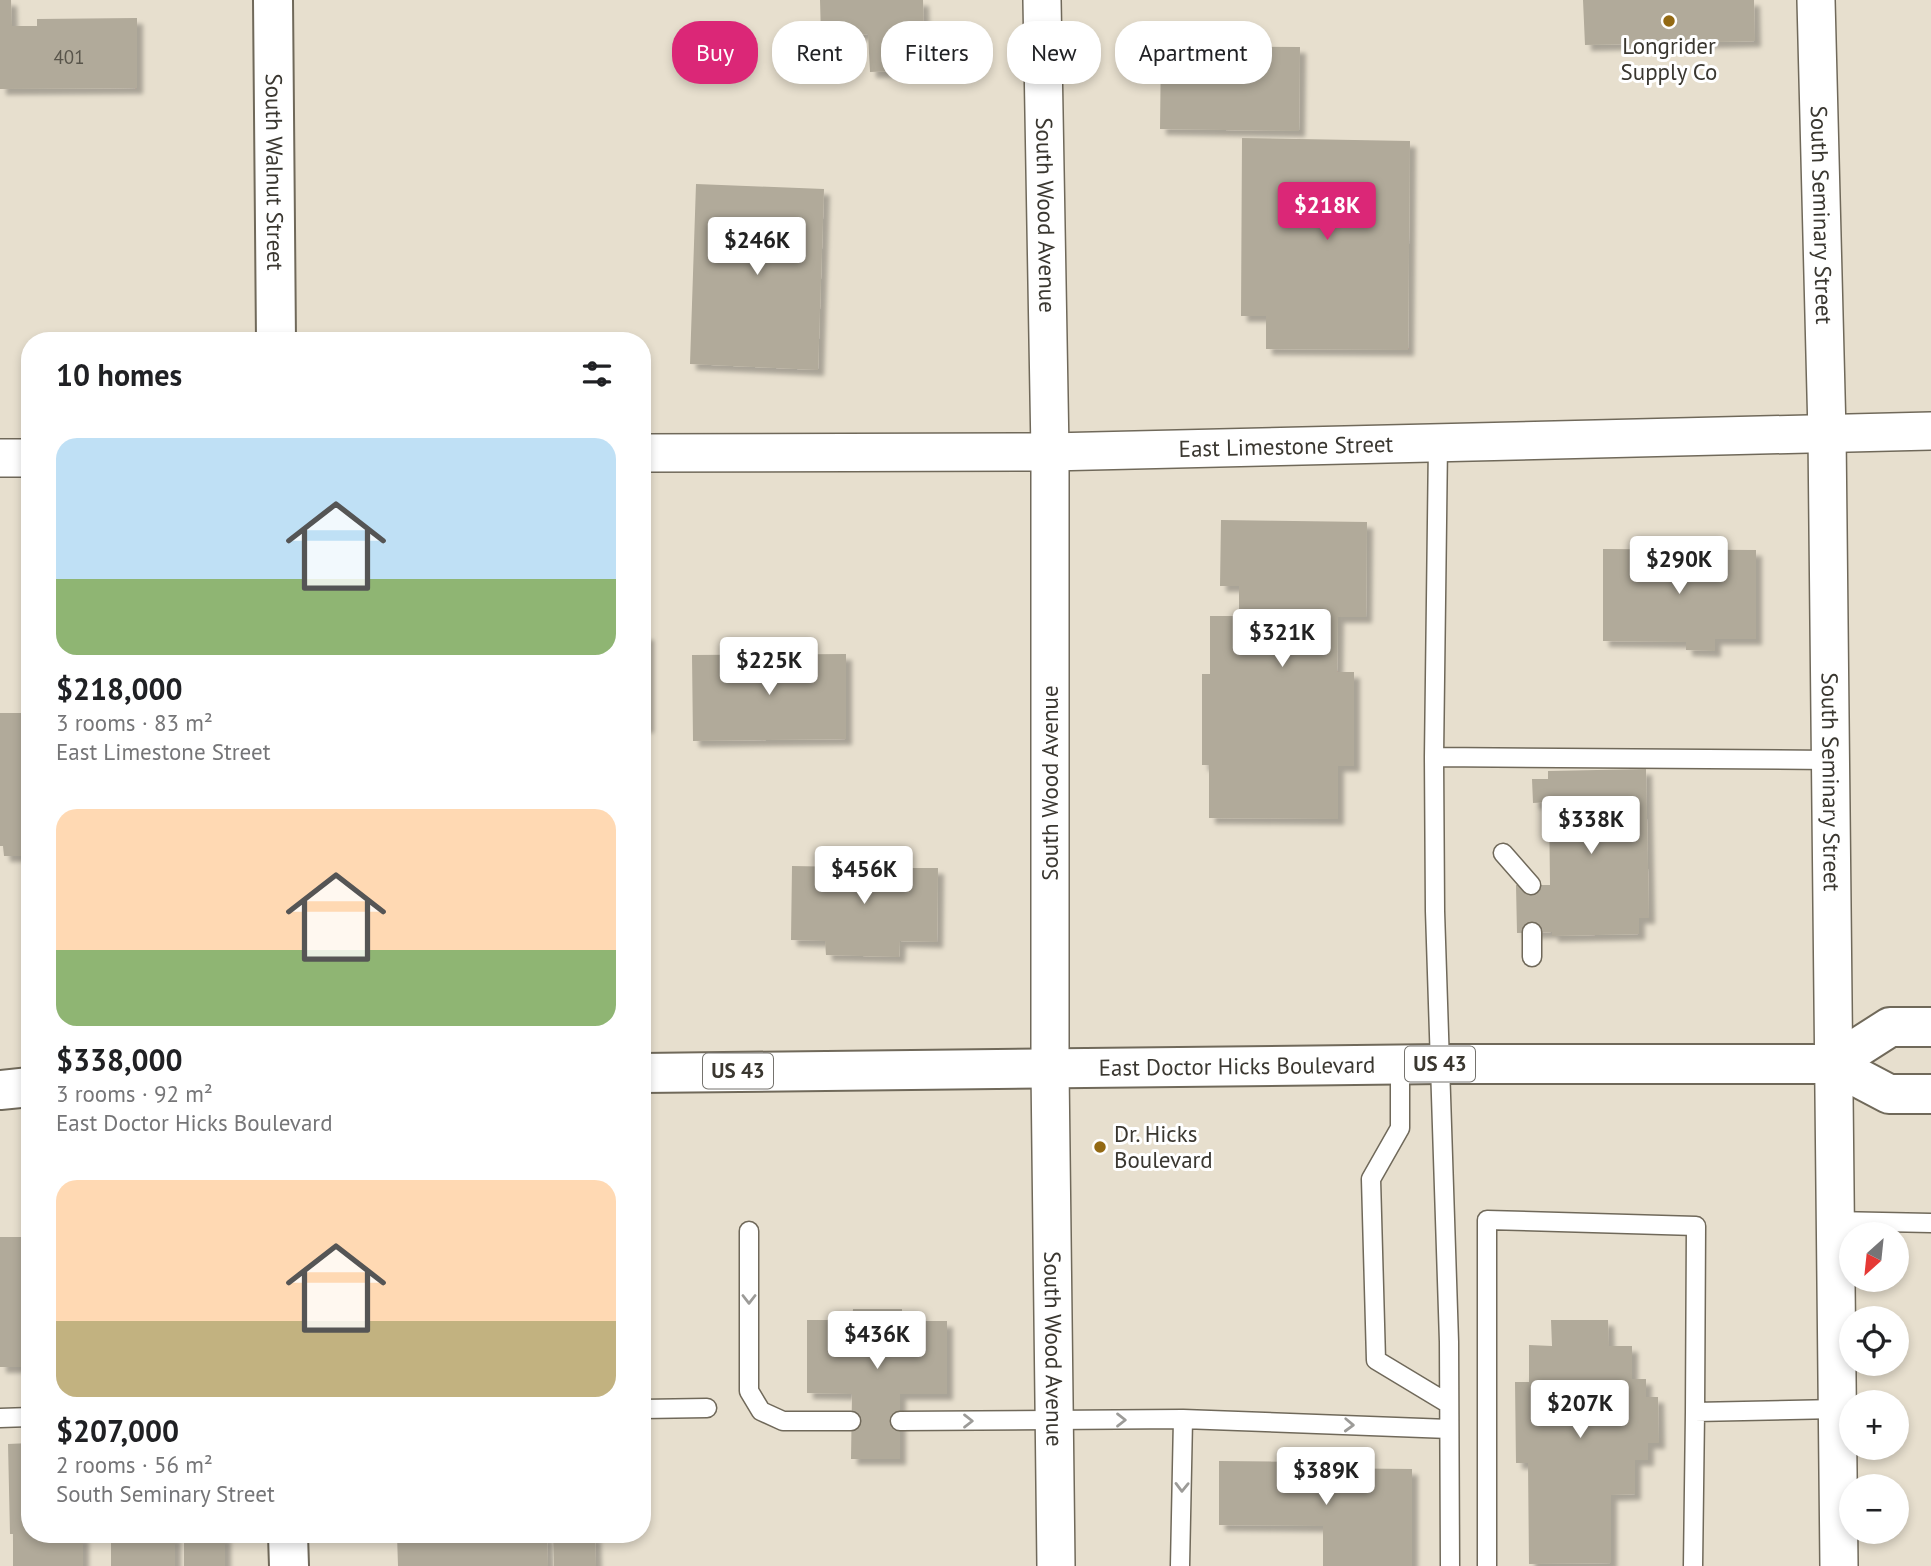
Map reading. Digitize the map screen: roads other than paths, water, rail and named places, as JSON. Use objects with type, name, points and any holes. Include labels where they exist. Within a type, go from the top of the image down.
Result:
[{"type":"main road","name":"South Walnut Street","points":[[273,0],[276,332]]},
{"type":"main road","points":[[1832,1064],[1890,1027],[1931,1027]]},
{"type":"main road","name":"East Doctor Hicks Boulevard","points":[[651,1073],[1400,1065],[1832,1064],[1889,1094],[1931,1094]]},
{"type":"main road","points":[[0,1090],[21,1088]]},
{"type":"main road","points":[[288,1543],[289,1566]]},
{"type":"street","name":"South Wood Avenue","points":[[1042,0],[1050,452],[1050,1069],[1056,1566]]},
{"type":"street","name":"South Seminary Street","points":[[1816,0],[1826,433],[1839,1566]]},
{"type":"street","name":"East Limestone Street","points":[[651,453],[1050,452],[1931,431]]},
{"type":"street","points":[[0,458],[21,458]]},
{"type":"lane","points":[[1438,443],[1435,911],[1449,1342],[1450,1566]]},
{"type":"lane","points":[[1434,757],[1830,760]]},
{"type":"lane","points":[[1503,853],[1531,885]]},
{"type":"lane","points":[[1532,932],[1532,957]]},
{"type":"lane","points":[[1400,1065],[1400,1128],[1371,1179],[1376,1360],[1449,1404]]},
{"type":"lane","points":[[1487,1566],[1487,1220],[1696,1226],[1693,1566]]},
{"type":"lane","points":[[1834,1221],[1931,1223]]},
{"type":"lane","points":[[749,1231],[749,1391],[761,1411],[783,1421],[851,1421]]},
{"type":"lane","points":[[651,1409],[707,1408]]},
{"type":"lane","points":[[1695,1412],[1837,1409]]},
{"type":"lane","points":[[0,1418],[21,1418]]},
{"type":"lane","points":[[900,1421],[1183,1419],[1449,1429]]},
{"type":"lane","points":[[1180,1566],[1183,1419]]},
{"type":"place","name":"Longrider Supply Co","points":[[1669,21]]},
{"type":"place","name":"Dr. Hicks Boulevard","points":[[1100,1147]]}]
